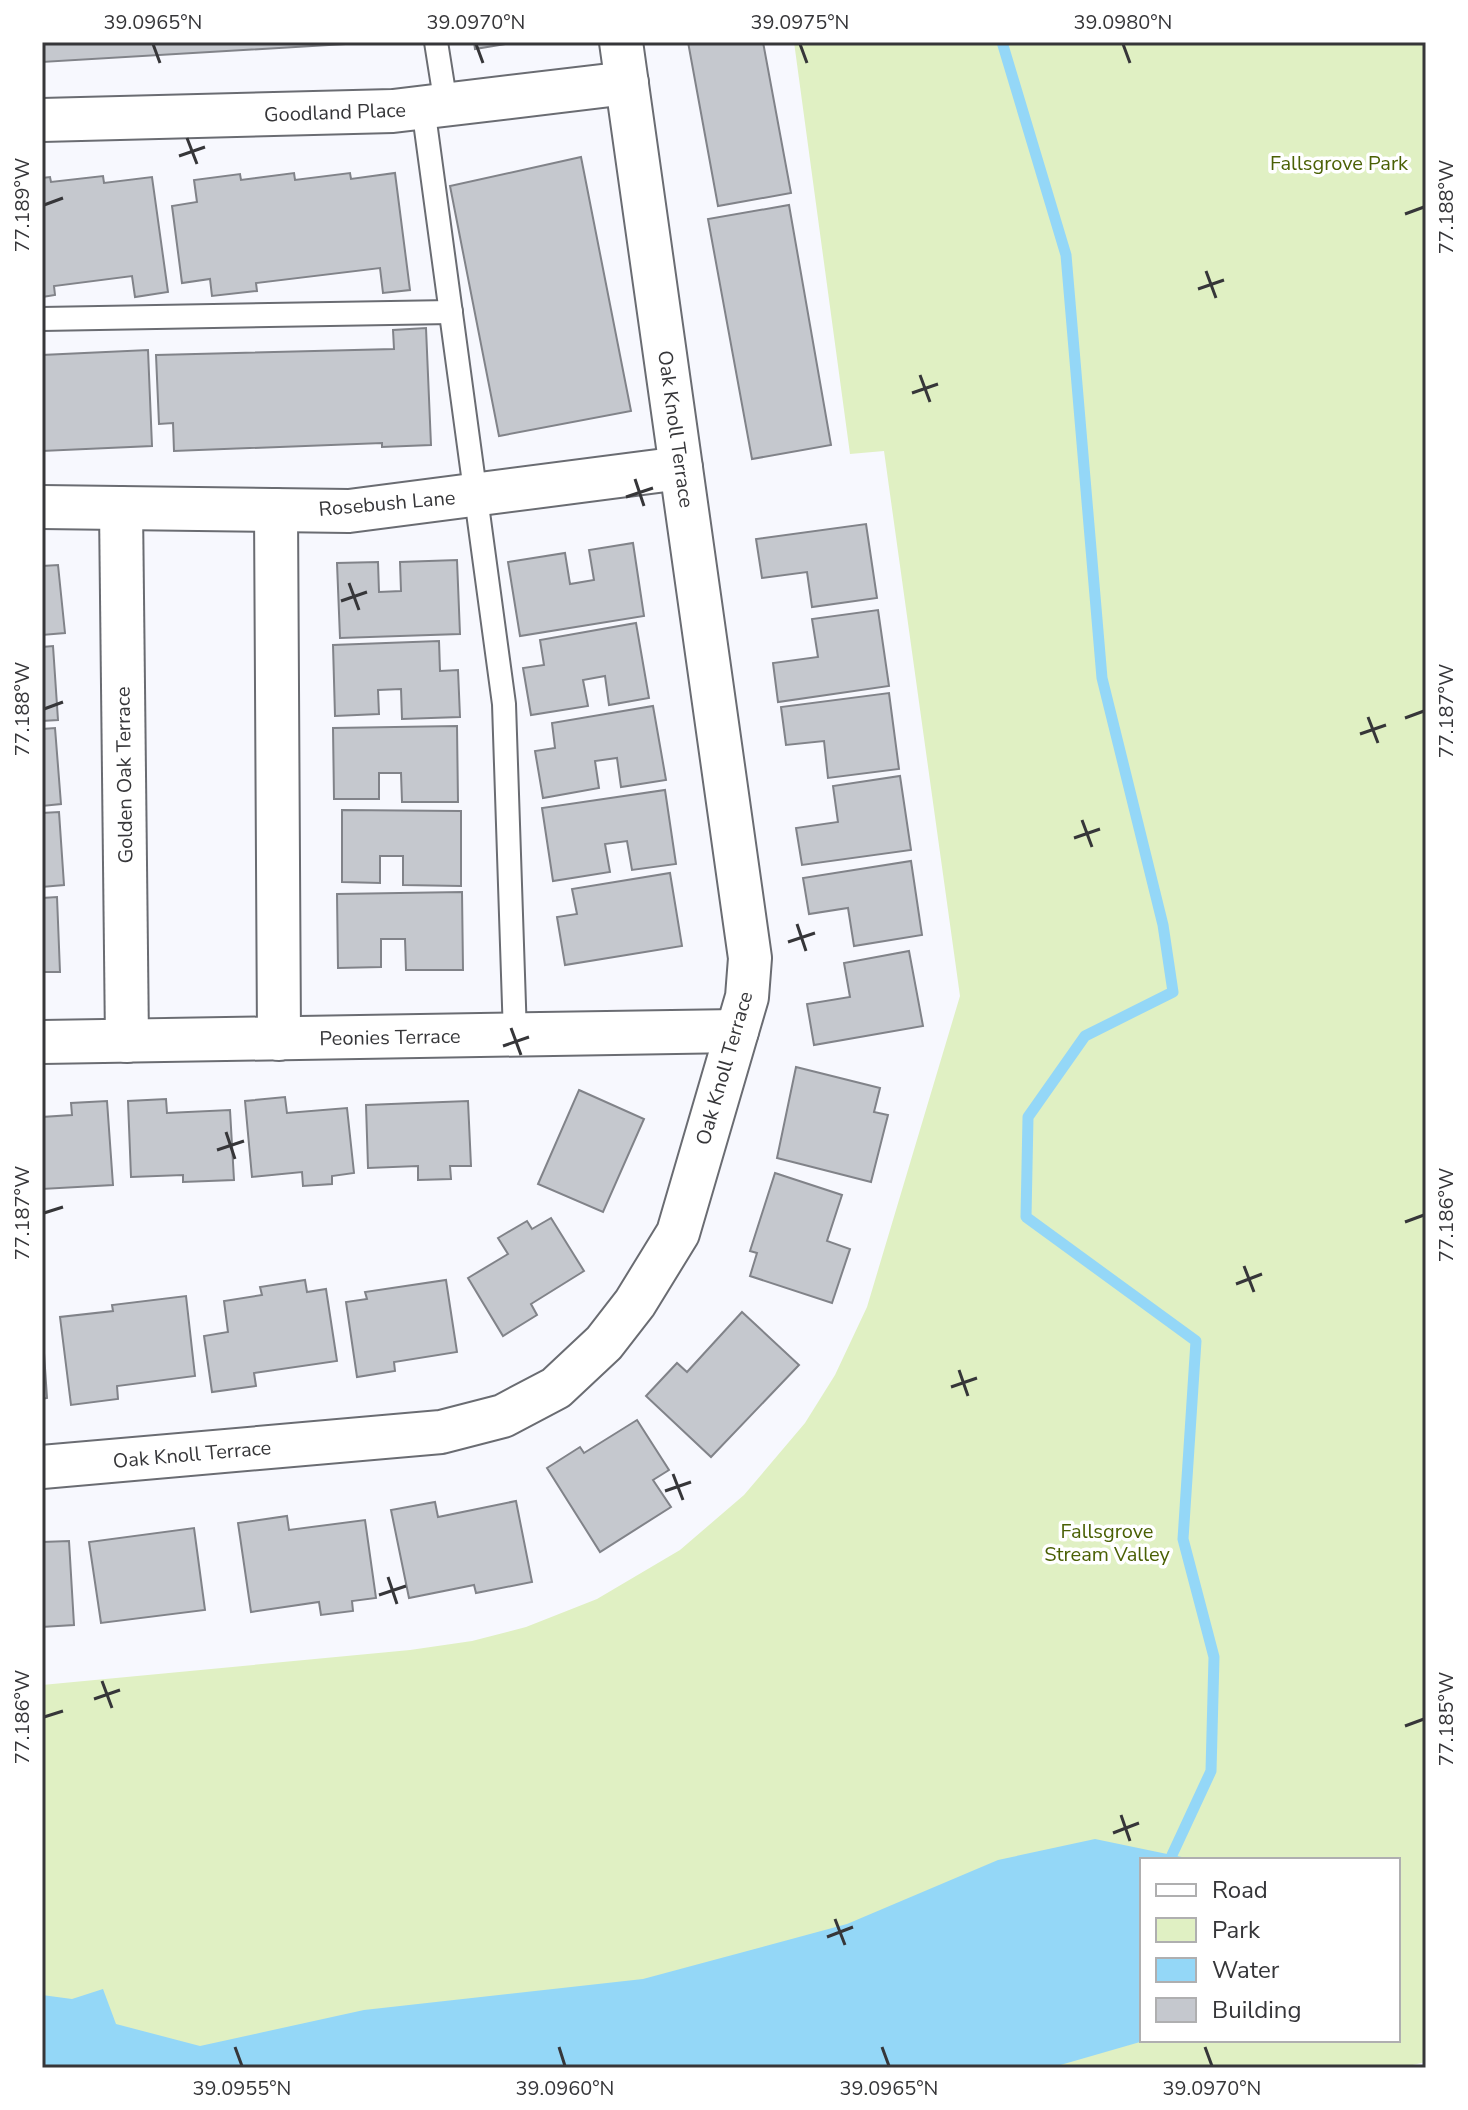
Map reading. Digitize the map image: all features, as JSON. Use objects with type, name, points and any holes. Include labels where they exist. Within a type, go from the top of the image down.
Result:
[{"type":"street","name":"Oak Knoll Terrace","points":[[42,1467],[441,1432],[503,1416],[556,1388],[604,1343],[635,1303],[678,1233],[747,997],[750,958],[621,42]]},
{"type":"street","name":"Goodland Place","points":[[42,120],[434,106],[627,83]]},
{"type":"street","name":"Rosebush Lane","points":[[42,507],[349,511],[681,468]]},
{"type":"street","name":"Golden Oak Terrace","points":[[121,508],[127,1041]]},
{"type":"street","points":[[276,510],[279,1039]]},
{"type":"street","name":"Peonies Terrace","points":[[42,1042],[737,1031]]},
{"type":"lane","points":[[436,42],[434,106],[451,312],[504,704],[515,1035]]},
{"type":"lane","points":[[42,319],[451,312]]},
{"type":"green space","name":"Fallsgrove Stream Valley","points":[[794,42],[1426,42],[1426,2062],[1399,2068],[42,2068],[42,1685],[410,1650],[472,1641],[526,1627],[597,1599],[680,1550],[744,1495],[805,1423],[835,1375],[867,1307],[960,996],[884,451],[850,454]]},
{"type":"water","points":[[1095,1839],[1186,1858],[1140,1858],[1140,2042],[1050,2068],[42,2068],[42,1995],[72,1999],[103,1989],[116,2024],[200,2046],[364,2010],[643,1979],[847,1924],[998,1860]]},
{"type":"building","points":[[42,42],[379,42],[42,62]]},
{"type":"building","points":[[474,42],[518,42],[475,49]]},
{"type":"building","points":[[688,42],[763,42],[791,193],[718,206]]},
{"type":"building","points":[[581,157],[631,411],[499,436],[450,186]]},
{"type":"building","points":[[294,173],[295,180],[350,173],[351,179],[395,173],[410,290],[383,293],[380,268],[256,283],[257,291],[212,296],[210,279],[182,283],[172,206],[197,202],[194,180],[240,174],[241,180]]},
{"type":"building","points":[[103,176],[104,183],[152,177],[168,292],[135,297],[132,276],[54,286],[55,295],[42,297],[42,178],[50,177],[51,182]]},
{"type":"building","points":[[789,205],[831,445],[752,459],[708,219]]},
{"type":"building","points":[[426,328],[431,445],[382,447],[382,443],[174,451],[173,423],[159,424],[156,355],[394,349],[393,330]]},
{"type":"building","points":[[148,350],[152,446],[42,451],[42,355]]},
{"type":"building","points":[[866,524],[877,598],[812,607],[807,572],[762,578],[756,539]]},
{"type":"building","points":[[633,543],[644,616],[520,636],[508,562],[565,553],[570,584],[594,580],[589,550]]},
{"type":"building","points":[[457,560],[460,634],[340,638],[337,563],[378,562],[379,592],[401,591],[400,562]]},
{"type":"building","points":[[58,565],[65,633],[42,635],[42,566]]},
{"type":"building","points":[[878,610],[889,686],[778,702],[773,663],[818,657],[812,619]]},
{"type":"building","points":[[636,623],[649,698],[609,705],[605,676],[583,680],[588,706],[531,715],[523,668],[544,665],[540,640]]},
{"type":"building","points":[[439,641],[440,671],[458,670],[460,717],[402,719],[401,689],[378,690],[379,714],[335,716],[333,645]]},
{"type":"building","points":[[53,646],[58,720],[42,721],[42,647]]},
{"type":"building","points":[[889,693],[899,769],[828,778],[824,741],[786,745],[781,707]]},
{"type":"building","points":[[653,706],[666,780],[621,787],[617,758],[595,761],[599,788],[543,798],[535,751],[555,748],[552,723]]},
{"type":"building","points":[[457,726],[458,802],[402,802],[401,773],[379,773],[379,799],[334,799],[333,728]]},
{"type":"building","points":[[55,728],[61,804],[42,806],[42,729]]},
{"type":"building","points":[[900,776],[911,850],[802,865],[796,828],[838,822],[833,786]]},
{"type":"building","points":[[665,790],[676,864],[632,870],[627,841],[605,844],[610,872],[553,881],[542,808]]},
{"type":"building","points":[[342,810],[461,811],[461,886],[403,885],[403,856],[380,856],[380,883],[342,882]]},
{"type":"building","points":[[59,812],[64,885],[42,887],[42,813]]},
{"type":"building","points":[[911,861],[922,935],[854,946],[848,908],[809,914],[803,878]]},
{"type":"building","points":[[670,873],[682,946],[565,965],[557,917],[577,914],[572,889]]},
{"type":"building","points":[[462,892],[463,970],[406,970],[405,939],[381,939],[381,967],[338,968],[337,894]]},
{"type":"building","points":[[57,897],[60,972],[42,972],[42,898]]},
{"type":"building","points":[[909,951],[923,1026],[814,1045],[807,1004],[850,997],[844,963]]},
{"type":"building","points":[[796,1067],[880,1088],[874,1112],[888,1115],[871,1182],[777,1158]]},
{"type":"building","points":[[579,1090],[644,1119],[603,1212],[538,1184]]},
{"type":"building","points":[[285,1097],[287,1113],[347,1108],[354,1173],[332,1176],[332,1184],[303,1186],[302,1172],[252,1177],[245,1101]]},
{"type":"building","points":[[166,1099],[167,1113],[230,1110],[234,1180],[183,1182],[183,1175],[131,1177],[128,1101]]},
{"type":"building","points":[[107,1101],[113,1185],[42,1189],[42,1117],[72,1115],[71,1103]]},
{"type":"building","points":[[468,1101],[471,1166],[450,1166],[451,1179],[418,1180],[418,1166],[368,1168],[366,1105]]},
{"type":"building","points":[[775,1173],[842,1195],[827,1241],[850,1249],[832,1303],[750,1276],[757,1253],[750,1251]]},
{"type":"building","points":[[551,1218],[584,1271],[531,1304],[537,1315],[503,1336],[468,1278],[508,1254],[498,1238],[527,1221],[532,1229]]},
{"type":"building","points":[[305,1280],[307,1292],[326,1289],[337,1361],[254,1373],[256,1386],[212,1392],[204,1336],[228,1332],[224,1301],[262,1295],[260,1287]]},
{"type":"building","points":[[446,1280],[457,1352],[394,1362],[395,1371],[357,1377],[346,1302],[367,1299],[365,1292]]},
{"type":"building","points":[[186,1296],[195,1376],[117,1386],[118,1399],[71,1405],[60,1317],[113,1311],[112,1305]]},
{"type":"building","points":[[742,1312],[799,1365],[711,1457],[646,1396],[677,1363],[687,1372]]},
{"type":"building","points":[[42,1323],[47,1398],[42,1399]]},
{"type":"building","points":[[637,1420],[669,1470],[653,1480],[671,1507],[600,1552],[547,1468],[580,1447],[584,1453]]},
{"type":"building","points":[[516,1501],[532,1582],[476,1593],[474,1585],[409,1598],[391,1510],[435,1502],[438,1517]]},
{"type":"building","points":[[287,1516],[289,1530],[365,1520],[376,1598],[352,1601],[353,1611],[321,1615],[319,1602],[251,1612],[238,1523]]},
{"type":"building","points":[[194,1528],[205,1610],[101,1623],[89,1542]]},
{"type":"building","points":[[69,1541],[74,1625],[42,1627],[42,1542]]},
{"type":"waterway","points":[[1002,42],[1066,255],[1102,678],[1163,925],[1173,992],[1085,1036],[1028,1117],[1026,1217],[1196,1341],[1183,1539],[1214,1657],[1211,1771],[1172,1855]]},
{"type":"park label","name":"Fallsgrove Park","points":[[1339,163]]}]
